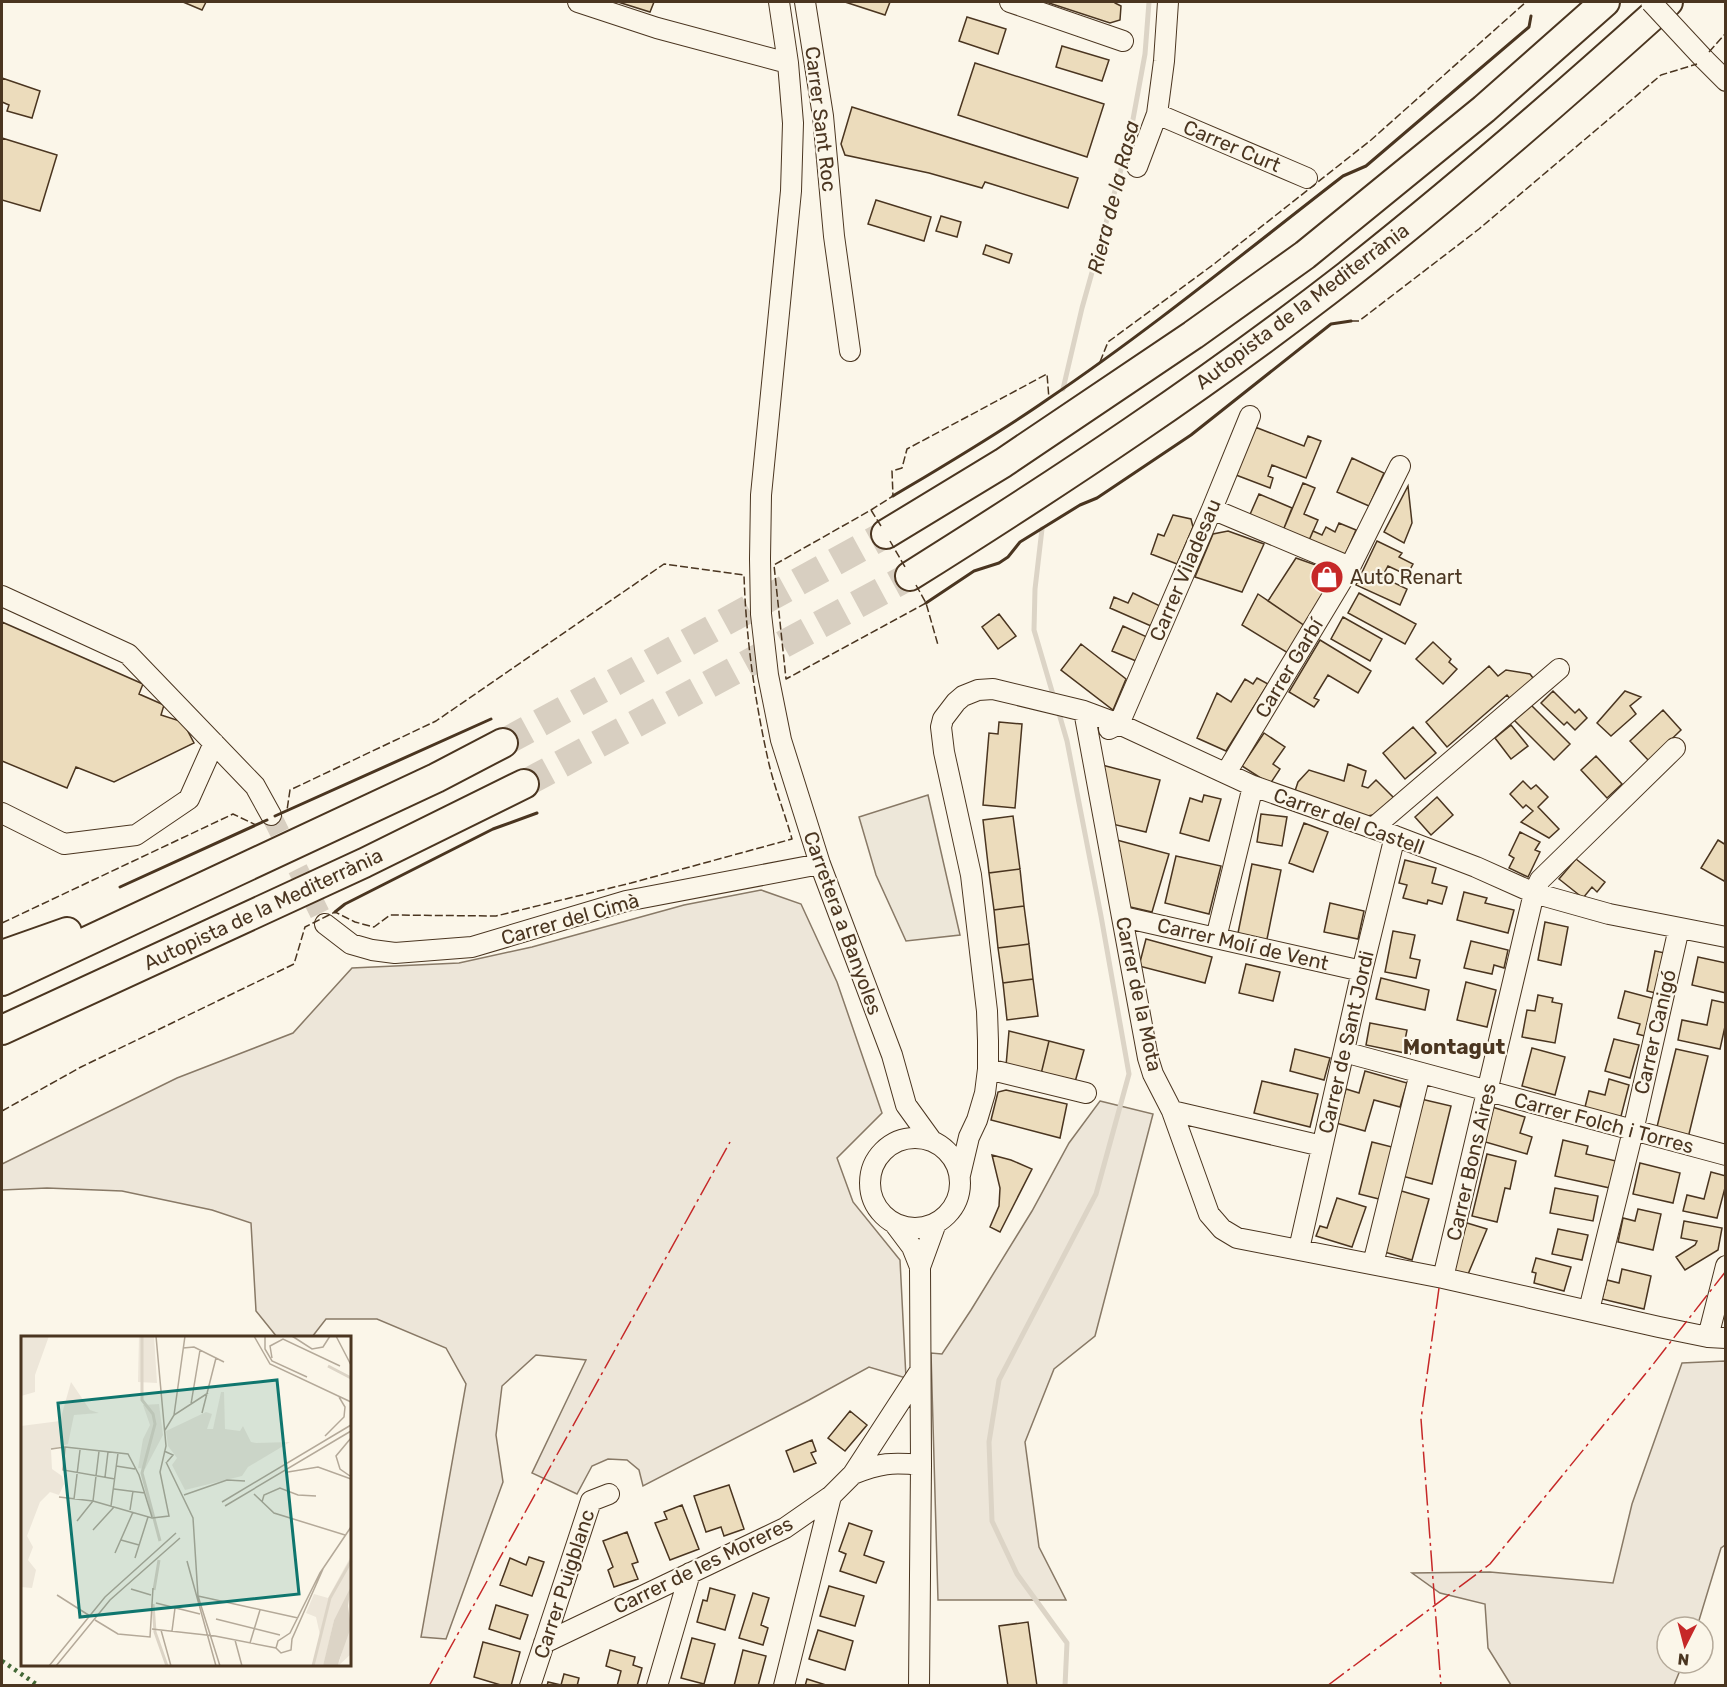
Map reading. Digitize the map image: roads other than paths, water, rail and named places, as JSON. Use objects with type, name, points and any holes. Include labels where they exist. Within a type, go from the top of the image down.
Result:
[{"type":"highway","name":"Autopista de la Mediterrània","points":[[886,534],[1003,463],[1193,335],[1305,255],[1484,110],[1605,2]]},
{"type":"highway","name":"Autopista de la Mediterrània","points":[[910,576],[1101,453],[1346,276],[1537,119],[1668,2]]},
{"type":"highway","points":[[2,981],[436,778],[503,742]]},
{"type":"highway","name":"Autopista de la Mediterrània","points":[[2,1030],[374,858],[524,784]]},
{"type":"highway","points":[[2,956],[104,919],[402,794]]},
{"type":"street","points":[[578,2],[657,28],[788,63]]},
{"type":"street","name":"Carretera a Banyoles","points":[[779,2],[788,63],[793,123],[791,191],[761,495],[761,615],[768,675],[781,740],[820,864],[892,1055],[906,1105],[937,1143]]},
{"type":"street","name":"Carrer Sant Roc","points":[[805,2],[823,116],[834,236],[850,351]]},
{"type":"street","points":[[1010,2],[1123,42]]},
{"type":"street","points":[[1137,167],[1157,114],[1168,2]]},
{"type":"street","points":[[1651,2],[1725,81]]},
{"type":"street","name":"Carrer Curt","points":[[1157,114],[1307,178]]},
{"type":"street","name":"Carrer Viladesau","points":[[1119,724],[1250,416]]},
{"type":"street","name":"Carrer Garbí","points":[[1226,773],[1350,567],[1400,466]]},
{"type":"street","points":[[1212,509],[1350,567]]},
{"type":"street","points":[[2,596],[128,654],[255,786],[270,815]]},
{"type":"street","points":[[1372,828],[1559,669]]},
{"type":"street","name":"Carrer del Castell","points":[[988,1069],[987,1011],[971,875],[942,737],[943,719],[948,711],[963,696],[978,690],[993,689],[1076,709],[1119,724],[1252,786],[1395,836],[1476,867],[1534,893],[1609,914],[1725,937]]},
{"type":"street","name":"Carrer de la Mota","points":[[1076,709],[1089,739],[1148,1059],[1172,1111],[1209,1214],[1222,1229],[1237,1238],[1443,1278],[1717,1338]]},
{"type":"street","points":[[1089,739],[1119,724]]},
{"type":"street","points":[[2,813],[64,844],[136,835],[189,799],[214,744]]},
{"type":"street","name":"Carrer Bons Aires","points":[[1443,1278],[1534,893],[1540,880],[1675,748]]},
{"type":"street","points":[[1216,938],[1252,786]]},
{"type":"street","name":"Carrer de Sant Jordi","points":[[1299,1249],[1395,836]]},
{"type":"street","name":"Carrer del Cimà","points":[[325,924],[351,944],[372,950],[395,953],[472,947],[626,901],[820,864]]},
{"type":"street","name":"Carrer Molí de Vent","points":[[1123,917],[1362,971]]},
{"type":"street","name":"Carrer Canigó","points":[[1589,1310],[1633,1131],[1678,928]]},
{"type":"street","name":"Carrer Folch i Torres","points":[[1344,1052],[1725,1155]]},
{"type":"street","points":[[969,1137],[937,1143],[912,1137],[888,1146],[877,1156],[871,1171],[870,1193],[877,1208],[887,1219],[906,1227],[919,1228],[936,1223],[946,1216],[957,1200],[960,1175],[969,1137],[985,1093],[988,1069],[1086,1093]]},
{"type":"street","points":[[1373,1264],[1420,1073]]},
{"type":"street","points":[[888,1146],[906,1105]]},
{"type":"street","points":[[1172,1111],[1322,1146]]},
{"type":"street","points":[[937,1143],[955,1162],[960,1175]]},
{"type":"street","points":[[894,1223],[912,1247],[920,1268]]},
{"type":"street","points":[[919,1686],[920,1268],[936,1223]]},
{"type":"street","points":[[1717,1338],[1725,1266]]},
{"type":"street","name":"Carrer de les Moreres","points":[[544,1643],[785,1528],[831,1496],[853,1474],[920,1371]]},
{"type":"street","name":"Carrer de les Moreres","points":[[853,1474],[894,1462],[921,1465]]},
{"type":"street","name":"Carrer Puigblanc","points":[[531,1686],[591,1501],[609,1494]]},
{"type":"street","points":[[784,1686],[831,1496]]},
{"type":"street","points":[[657,1686],[690,1573]]},
{"type":"waterway","name":"Riera de la Rasa","points":[[1063,389],[1082,308],[1129,141],[1145,54],[1149,2]]},
{"type":"waterway","points":[[1042,529],[1035,589],[1034,630],[1054,698]]},
{"type":"waterway","points":[[1058,710],[1067,741],[1129,1074],[1096,1194],[999,1380],[989,1442],[992,1521],[1017,1574],[1067,1643],[1065,1686]]},
{"type":"tunnel","points":[[503,743],[886,534]]},
{"type":"tunnel","points":[[524,784],[910,576]]},
{"type":"tunnel","points":[[271,815],[325,924]]},
{"type":"place","name":"Auto Renart","points":[[1327,577]]},
{"type":"district","name":"Montagut","points":[[1454,1046]]}]
